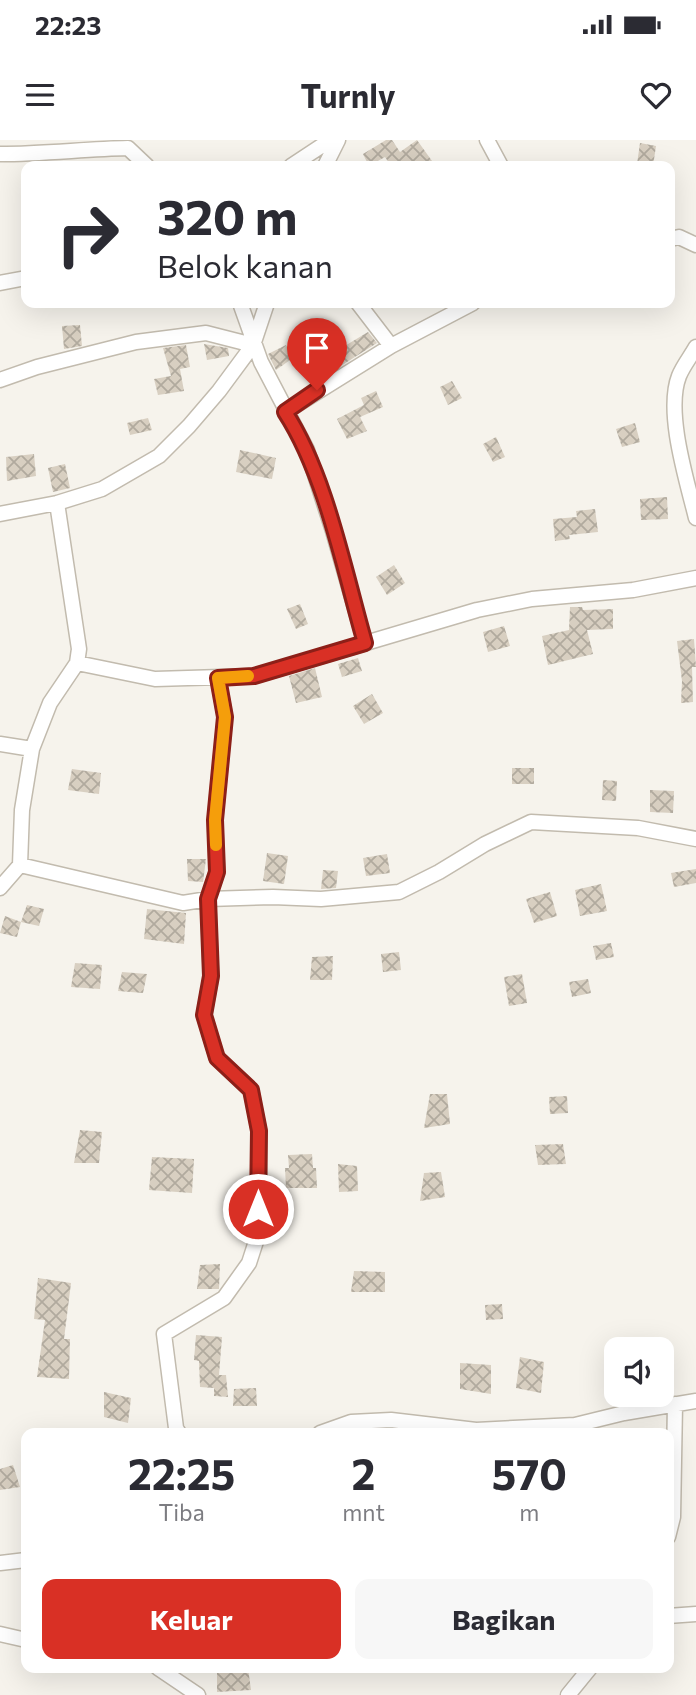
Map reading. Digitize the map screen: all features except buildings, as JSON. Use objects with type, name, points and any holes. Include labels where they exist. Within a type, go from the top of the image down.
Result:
[{"type":"street","points":[[487,140],[498,161]]},
{"type":"street","points":[[299,161],[326,143],[337,141]]},
{"type":"street","points":[[327,161],[337,141]]},
{"type":"street","points":[[0,154],[128,148],[142,161]]},
{"type":"street","points":[[675,238],[679,237],[696,245]]},
{"type":"street","points":[[0,283],[21,279]]},
{"type":"street","points":[[242,308],[253,345],[285,412],[307,450],[365,643]]},
{"type":"street","points":[[0,514],[57,503],[102,489],[159,456],[212,400],[253,345],[265,308]]},
{"type":"street","points":[[362,308],[391,346]]},
{"type":"street","points":[[285,412],[391,346],[463,308]]},
{"type":"street","points":[[0,380],[37,367],[136,342],[206,333],[253,345]]},
{"type":"street","points":[[696,347],[679,377],[674,405],[680,451],[696,518]]},
{"type":"street","points":[[0,888],[20,866],[22,810],[32,749],[50,703],[77,663],[79,649],[57,503]]},
{"type":"street","points":[[77,663],[155,679],[254,676],[488,608],[532,599],[633,590],[696,578]]},
{"type":"street","points":[[176,1428],[164,1334],[224,1298],[249,1263],[259,1232],[259,1131],[251,1090],[217,1058],[204,1015],[211,976],[208,899],[217,872],[215,820],[225,717],[218,678]]},
{"type":"street","points":[[0,744],[32,749]]},
{"type":"street","points":[[20,866],[183,903],[208,899],[321,899],[399,892],[485,844],[531,822],[638,828],[696,838]]},
{"type":"street","points":[[516,1428],[575,1425],[696,1401]]},
{"type":"street","points":[[674,1479],[676,1404]]},
{"type":"street","points":[[334,1428],[351,1422],[391,1420],[459,1428]]},
{"type":"street","points":[[0,1563],[21,1561]]},
{"type":"street","points":[[674,1616],[696,1614]]},
{"type":"street","points":[[0,1634],[21,1639]]},
{"type":"street","points":[[165,1673],[198,1695]]},
{"type":"street","points":[[568,1695],[586,1673]]},
{"type":"slow traffic","points":[[216,845],[215,820],[225,717],[218,678],[248,676]]},
{"type":"route","points":[[258,1209],[259,1131],[251,1090],[217,1058],[204,1015],[211,976],[208,899],[217,872],[215,820],[225,717],[218,678],[254,676],[365,643],[307,450],[285,412],[317,390]]}]
